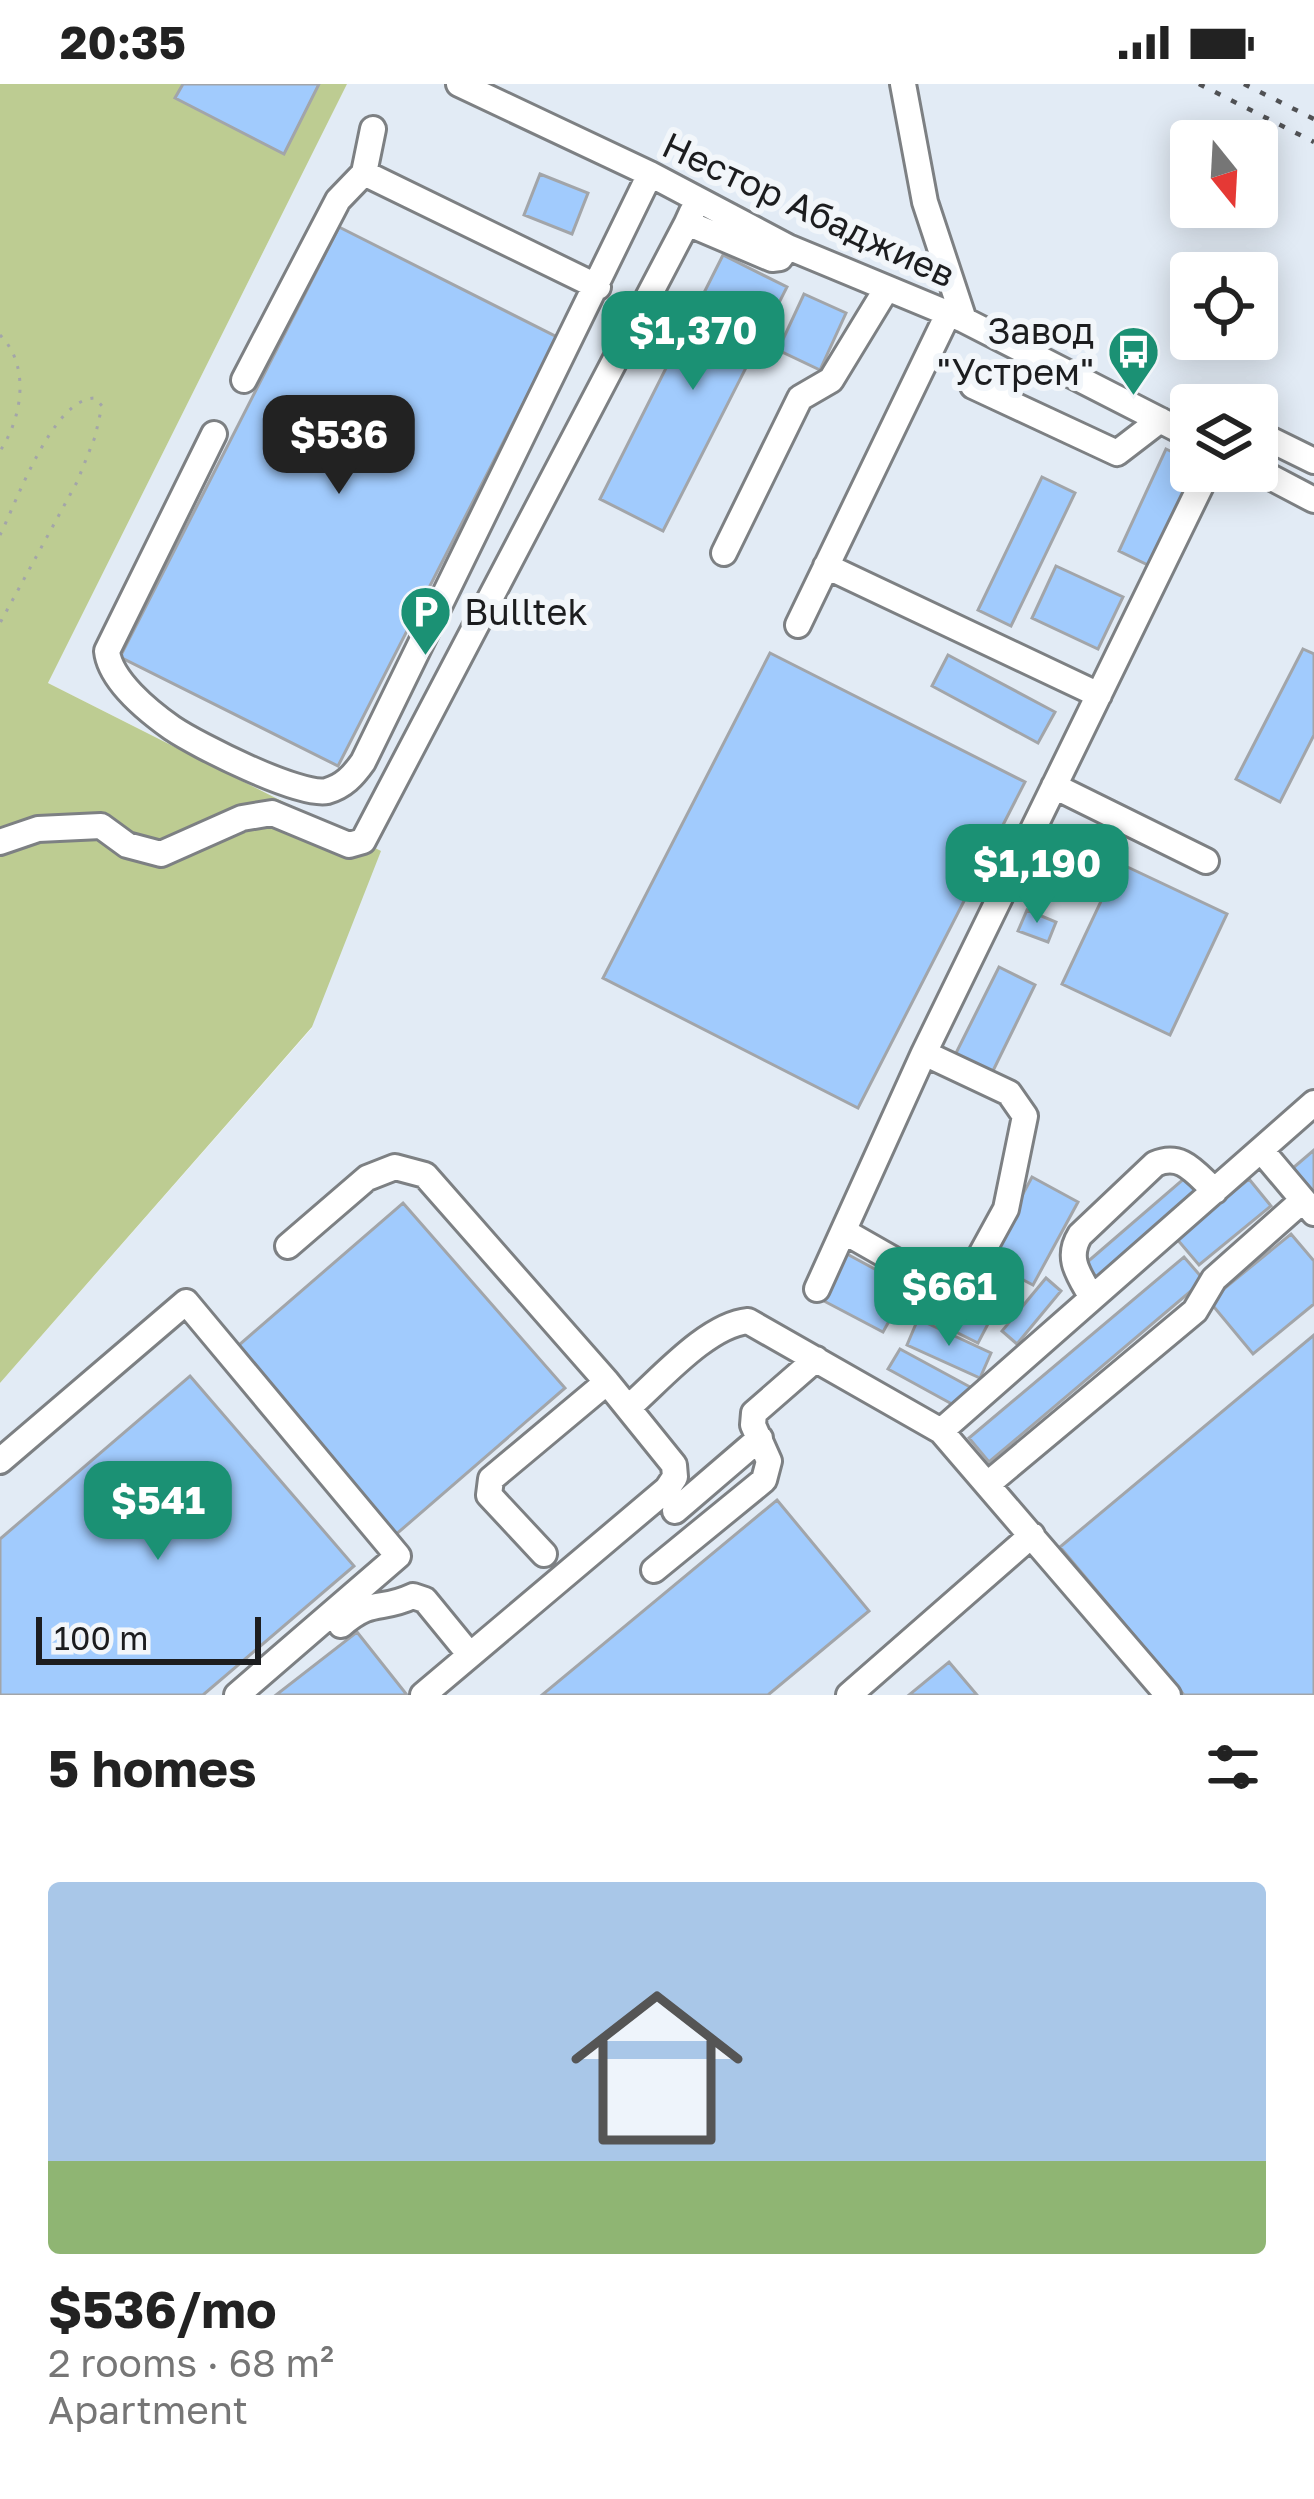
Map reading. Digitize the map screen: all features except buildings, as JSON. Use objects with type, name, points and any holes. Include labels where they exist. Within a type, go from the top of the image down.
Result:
[{"type":"street","name":"Нестор Абаджиев","points":[[459,84],[650,174],[788,247],[956,317],[1170,424]]},
{"type":"street","points":[[798,625],[956,317],[925,202],[903,84]]},
{"type":"street","points":[[244,380],[338,200],[364,173],[373,129]]},
{"type":"street","points":[[364,173],[598,287]]},
{"type":"street","points":[[214,434],[107,651],[108,665],[172,728],[293,789],[324,792],[350,781],[363,762],[650,174]]},
{"type":"street","points":[[0,842],[38,829],[101,826],[127,845],[161,854],[242,818],[272,813],[350,845],[362,841],[698,199]]},
{"type":"street","points":[[687,223],[772,259],[788,247]]},
{"type":"street","points":[[724,553],[800,398],[831,380],[887,288]]},
{"type":"street","points":[[973,386],[1117,453],[1160,419]]},
{"type":"street","points":[[1278,443],[1314,461]]},
{"type":"street","points":[[1278,481],[1314,500]]},
{"type":"street","points":[[817,1289],[923,1053],[1198,492]]},
{"type":"street","points":[[826,566],[1099,695]]},
{"type":"street","points":[[1054,786],[1205,862]]},
{"type":"street","points":[[845,1232],[952,1293],[966,1282],[1006,1209],[1025,1116],[1020,1104],[1010,1094],[923,1053]]},
{"type":"street","points":[[941,1431],[1314,1102]]},
{"type":"street","points":[[989,1483],[1195,1311],[1214,1279],[1308,1207],[1262,1150]]},
{"type":"street","points":[[1092,1298],[1072,1259],[1072,1247],[1155,1164],[1168,1158],[1181,1160],[1215,1191]]},
{"type":"street","points":[[288,1246],[367,1178],[394,1167],[425,1174],[674,1465],[675,1477],[667,1490],[425,1694]]},
{"type":"street","points":[[0,1461],[186,1302],[398,1556],[237,1695]]},
{"type":"street","points":[[629,1407],[714,1332],[731,1322],[748,1321],[941,1431],[1168,1695]]},
{"type":"street","points":[[655,1570],[764,1480],[769,1461],[753,1425],[754,1413],[816,1359]]},
{"type":"street","points":[[544,1554],[489,1495],[491,1479],[607,1382]]},
{"type":"street","points":[[675,1511],[760,1438]]},
{"type":"street","points":[[849,1695],[1032,1535]]},
{"type":"street","points":[[259,1695],[362,1608],[397,1604],[413,1596],[425,1600],[470,1655]]},
{"type":"path","points":[[0,335],[17,369],[20,396],[14,430],[0,451]]},
{"type":"path","points":[[0,535],[29,472],[63,417],[83,398],[95,398],[102,406],[101,418],[76,482],[0,623]]},
{"type":"shaded area","points":[[347,84],[1314,84],[1314,1695],[0,1695],[0,1383],[312,1028],[362,841],[48,683]]},
{"type":"green space","points":[[0,84],[347,84],[48,683],[381,851],[312,1027],[0,1383]]},
{"type":"railway","points":[[1199,84],[1314,142]]},
{"type":"railway","points":[[1244,84],[1314,119]]},
{"type":"place","name":"Завод \"Устрем\"","points":[[1133,397]]},
{"type":"place","name":"Bulltek","points":[[425,657]]}]
